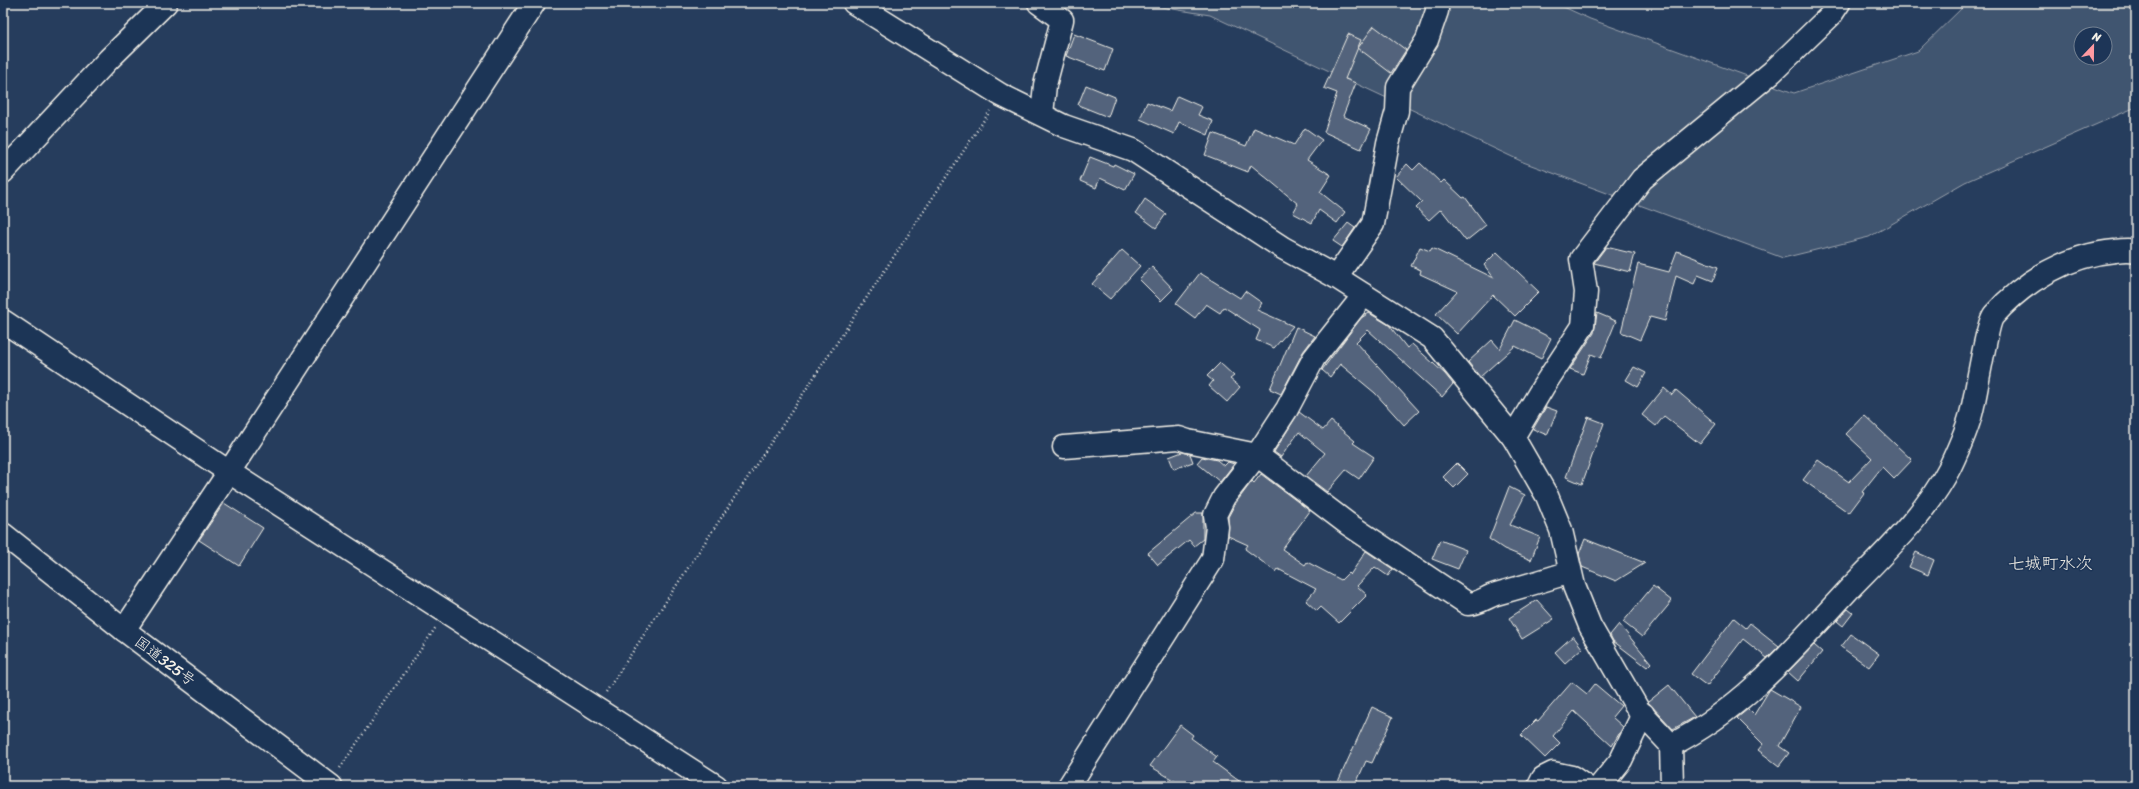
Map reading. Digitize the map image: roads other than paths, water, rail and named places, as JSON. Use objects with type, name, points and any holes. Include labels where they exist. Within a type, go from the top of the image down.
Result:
[{"type":"main road","points":[[3,172],[109,59],[166,3]]},
{"type":"main road","points":[[124,630],[534,3]]},
{"type":"main road","points":[[854,3],[1001,95],[1064,126],[1134,150],[1270,240],[1336,277],[1432,338],[1513,437],[1547,496],[1561,530],[1570,572],[1590,626],[1614,672],[1643,714],[1671,745],[1672,786]]},
{"type":"main road","points":[[1039,3],[1062,20],[1044,85],[1042,114]]},
{"type":"main road","points":[[1336,277],[1373,224],[1388,143],[1397,111],[1398,87],[1427,40],[1437,11],[1437,3]]},
{"type":"main road","points":[[1513,437],[1543,387],[1583,326],[1586,292],[1581,259],[1613,215],[1642,179],[1772,72],[1830,15],[1839,3]]},
{"type":"main road","points":[[1671,745],[1721,715],[1747,695],[1868,570],[1926,504],[1950,467],[1972,412],[1992,317],[2015,294],[2039,276],[2082,256],[2102,252],[2136,251]]},
{"type":"main road","points":[[1069,786],[1213,559],[1217,527],[1215,515],[1224,497],[1257,455],[1287,410],[1314,358],[1364,295]]},
{"type":"main road","points":[[3,321],[228,472],[595,710],[716,786]]},
{"type":"main road","points":[[1064,447],[1179,438],[1257,455],[1343,520],[1468,604],[1476,604],[1495,594],[1512,591],[1570,572]]},
{"type":"main road","name":"国道325号","points":[[3,534],[124,630],[329,786]]},
{"type":"main road","points":[[1600,786],[1621,760],[1643,714]]},
{"type":"main road","points":[[1539,786],[1543,778],[1553,773],[1572,777],[1585,786]]},
{"type":"district","name":"七城町水次","points":[[2050,563]]}]
